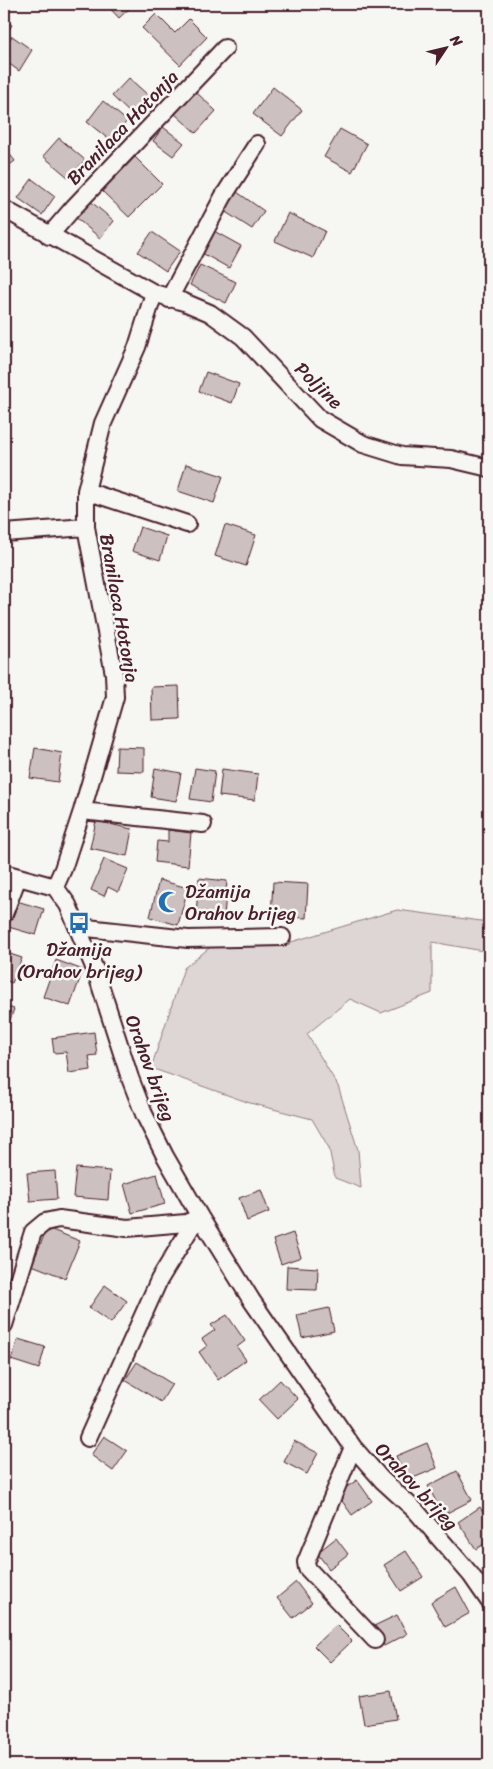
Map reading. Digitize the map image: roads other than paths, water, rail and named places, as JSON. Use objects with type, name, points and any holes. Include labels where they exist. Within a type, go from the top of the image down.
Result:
[{"type":"street","name":"Branilaca Hotonja","points":[[49,236],[74,207],[225,48]]},
{"type":"street","name":"Branilaca Hotonja","points":[[55,887],[63,869],[82,811],[115,697],[114,674],[86,527],[86,491],[103,423],[162,296],[257,144]]},
{"type":"street","points":[[4,209],[49,236],[162,296]]},
{"type":"street","name":"Poljine","points":[[162,296],[184,302],[210,313],[243,337],[320,419],[363,444],[402,456],[450,459],[489,468]]},
{"type":"street","points":[[86,491],[187,524]]},
{"type":"street","name":"Branilaca Hotonja","points":[[4,533],[86,527]]},
{"type":"street","points":[[82,811],[203,824]]},
{"type":"street","points":[[4,914],[11,875],[55,887]]},
{"type":"street","name":"Orahov brijeg","points":[[55,887],[68,905],[96,972],[130,1078],[144,1114],[165,1156],[200,1217],[252,1301],[353,1447],[382,1480],[416,1511],[471,1575],[489,1600]]},
{"type":"street","points":[[78,927],[188,940],[282,937]]},
{"type":"street","points":[[4,1325],[33,1232],[45,1222],[59,1219],[127,1228],[186,1223],[200,1217]]},
{"type":"street","points":[[88,1438],[159,1280],[190,1229],[200,1217]]},
{"type":"street","name":"Orahov brijeg","points":[[353,1447],[306,1562],[307,1568],[375,1640]]},
{"type":"place","name":"Džamija Orahov brijeg","points":[[169,902]]},
{"type":"place","name":"Džamija (Orahov brijeg)","points":[[79,923]]}]
